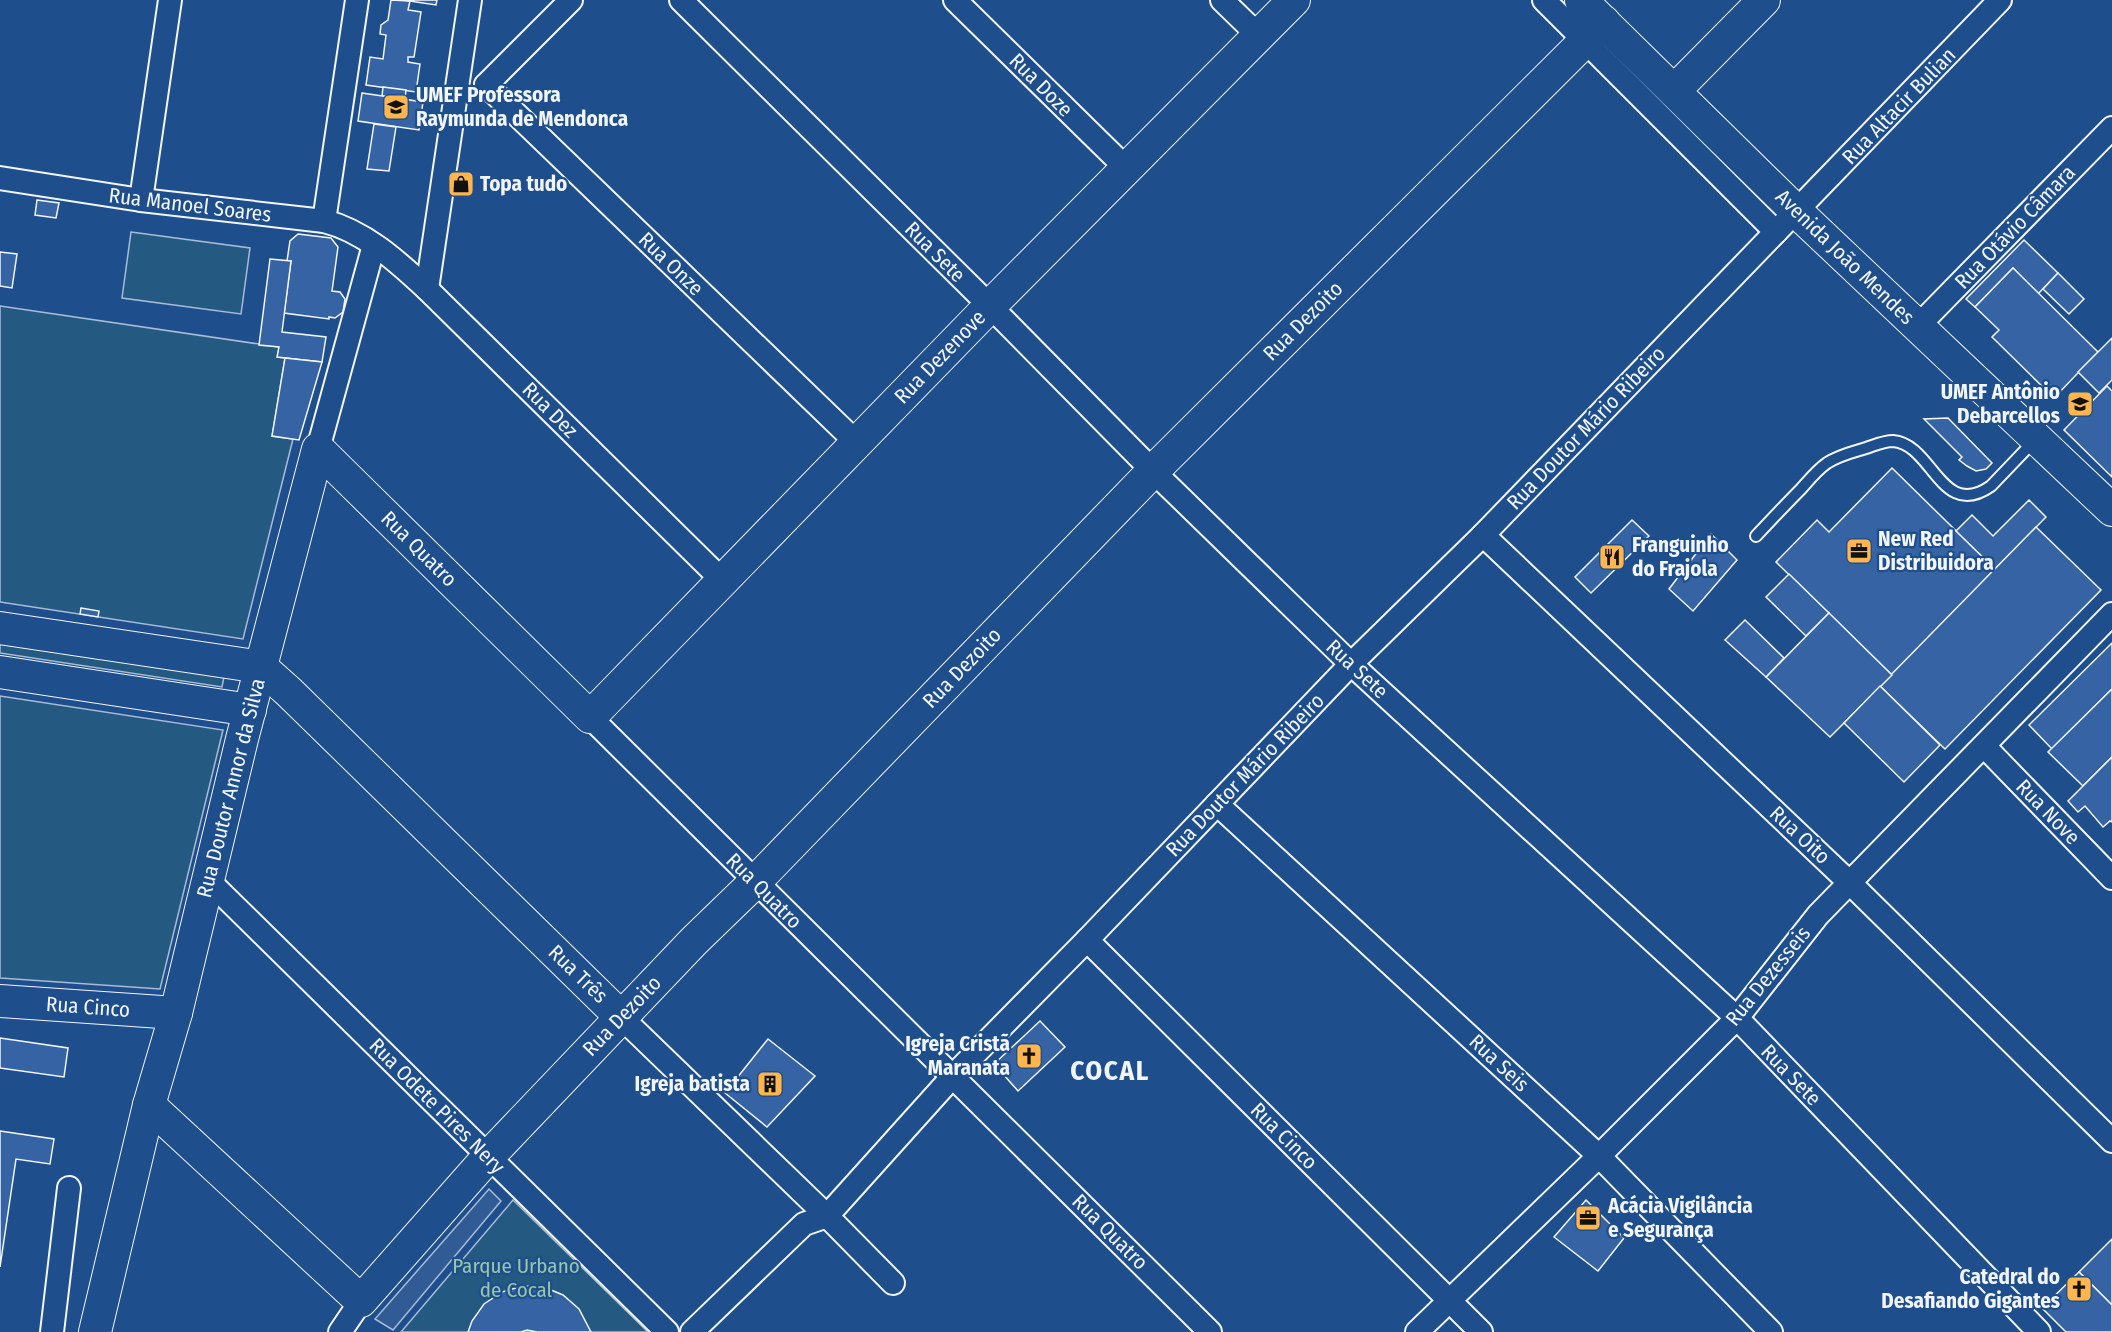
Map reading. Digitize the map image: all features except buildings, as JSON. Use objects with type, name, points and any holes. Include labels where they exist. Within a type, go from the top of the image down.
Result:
[{"type":"street","points":[[141,200],[170,0]]},
{"type":"street","points":[[324,221],[357,0]]},
{"type":"street","points":[[427,289],[470,0]]},
{"type":"street","points":[[458,81],[486,85],[571,0]]},
{"type":"street","name":"Rua Sete","points":[[681,0],[990,306],[1152,471],[1352,664],[1737,1018],[2039,1332]]},
{"type":"street","name":"Rua Doze","points":[[955,0],[1127,169]]},
{"type":"street","points":[[1222,0],[1259,36]]},
{"type":"street","name":"Rua Dezenove","points":[[590,717],[990,306],[1294,0]]},
{"type":"street","name":"Avenida João Mendes","points":[[1544,0],[1594,31],[1674,91],[1786,222]]},
{"type":"street","name":"Avenida João Mendes","points":[[1581,0],[1594,31],[1786,222],[1918,326],[2112,510]]},
{"type":"street","points":[[1674,91],[1764,0]]},
{"type":"street","name":"Rua Altacir Bulian","points":[[1786,222],[2001,0]]},
{"type":"street","name":"Rua Dezoito","points":[[340,1332],[361,1301],[488,1157],[694,941],[754,883],[1152,471],[1594,31]]},
{"type":"street","name":"Rua Onze","points":[[486,85],[857,443]]},
{"type":"street","name":"Rua Otávio Câmara","points":[[1918,326],[2112,128]]},
{"type":"street","name":"Rua Manoel Soares","points":[[0,178],[141,200],[324,221],[350,230],[374,245]]},
{"type":"street","name":"Rua Doutor Mário Ribeiro","points":[[692,1332],[804,1224],[827,1216],[953,1076],[1352,664],[1483,535],[1786,222]]},
{"type":"street","name":"Rua Dez","points":[[374,245],[427,289],[722,580]]},
{"type":"street","name":"Rua Doutor Annor da Silva","points":[[95,1332],[149,1105],[176,1012],[261,667],[374,245]]},
{"type":"street","name":"Rua Quatro","points":[[318,449],[1210,1332]]},
{"type":"street","name":"Rua Oito","points":[[1483,535],[1850,883],[2112,1141]]},
{"type":"street","name":"Rua Dezesseis","points":[[1417,1332],[1599,1156],[1737,1018],[1818,915],[2112,614]]},
{"type":"street","points":[[0,628],[261,667]]},
{"type":"street","name":"Rua Três","points":[[261,667],[827,1216],[893,1283]]},
{"type":"street","points":[[0,672],[250,710]]},
{"type":"street","name":"Rua Nove","points":[[1984,746],[2112,878]]},
{"type":"street","name":"Rua Seis","points":[[1217,804],[1599,1156],[1771,1332]]},
{"type":"street","name":"Rua Odete Pires Nery","points":[[208,880],[667,1332]]},
{"type":"street","name":"Rua Cinco","points":[[1087,940],[1481,1332]]},
{"type":"street","name":"Rua Cinco","points":[[0,1000],[176,1012]]},
{"type":"street","points":[[149,1105],[361,1301]]},
{"type":"street","points":[[52,1332],[69,1188]]},
{"type":"lane","points":[[1756,536],[1819,470],[1839,457],[1885,442],[1900,443],[1910,447],[1946,487],[1962,494],[1972,495],[1991,486],[2037,438]]},
{"type":"green space","points":[[131,232],[250,248],[241,314],[122,298]]},
{"type":"green space","points":[[0,306],[279,347],[278,357],[285,358],[272,436],[293,439],[243,639],[0,602]]},
{"type":"green space","points":[[0,644],[224,677],[222,687],[0,653]]},
{"type":"green space","points":[[0,696],[223,730],[160,989],[0,978]]},
{"type":"green space","name":"Parque Urbano de Cocal","points":[[513,1200],[648,1332],[401,1332]]},
{"type":"shaded area","points":[[489,1189],[501,1201],[393,1330],[375,1319]]},
{"type":"place","name":"UMEF Professora Raymunda de Mendonca","points":[[396,107]]},
{"type":"place","name":"Topa tudo","points":[[461,184]]},
{"type":"place","name":"UMEF Antônio Debarcellos","points":[[2080,404]]},
{"type":"place","name":"New Red Distribuidora","points":[[1859,551]]},
{"type":"place","name":"Franguinho do Frajola","points":[[1612,557]]},
{"type":"place","name":"Igreja Cristã Maranata","points":[[1029,1056]]},
{"type":"place","name":"Igreja batista","points":[[770,1084]]},
{"type":"place","name":"Acácia Vigilância e Segurança","points":[[1588,1218]]},
{"type":"place","name":"Catedral do Desafiando Gigantes","points":[[2079,1289]]},
{"type":"district","name":"COCAL","points":[[1110,1071]]}]
